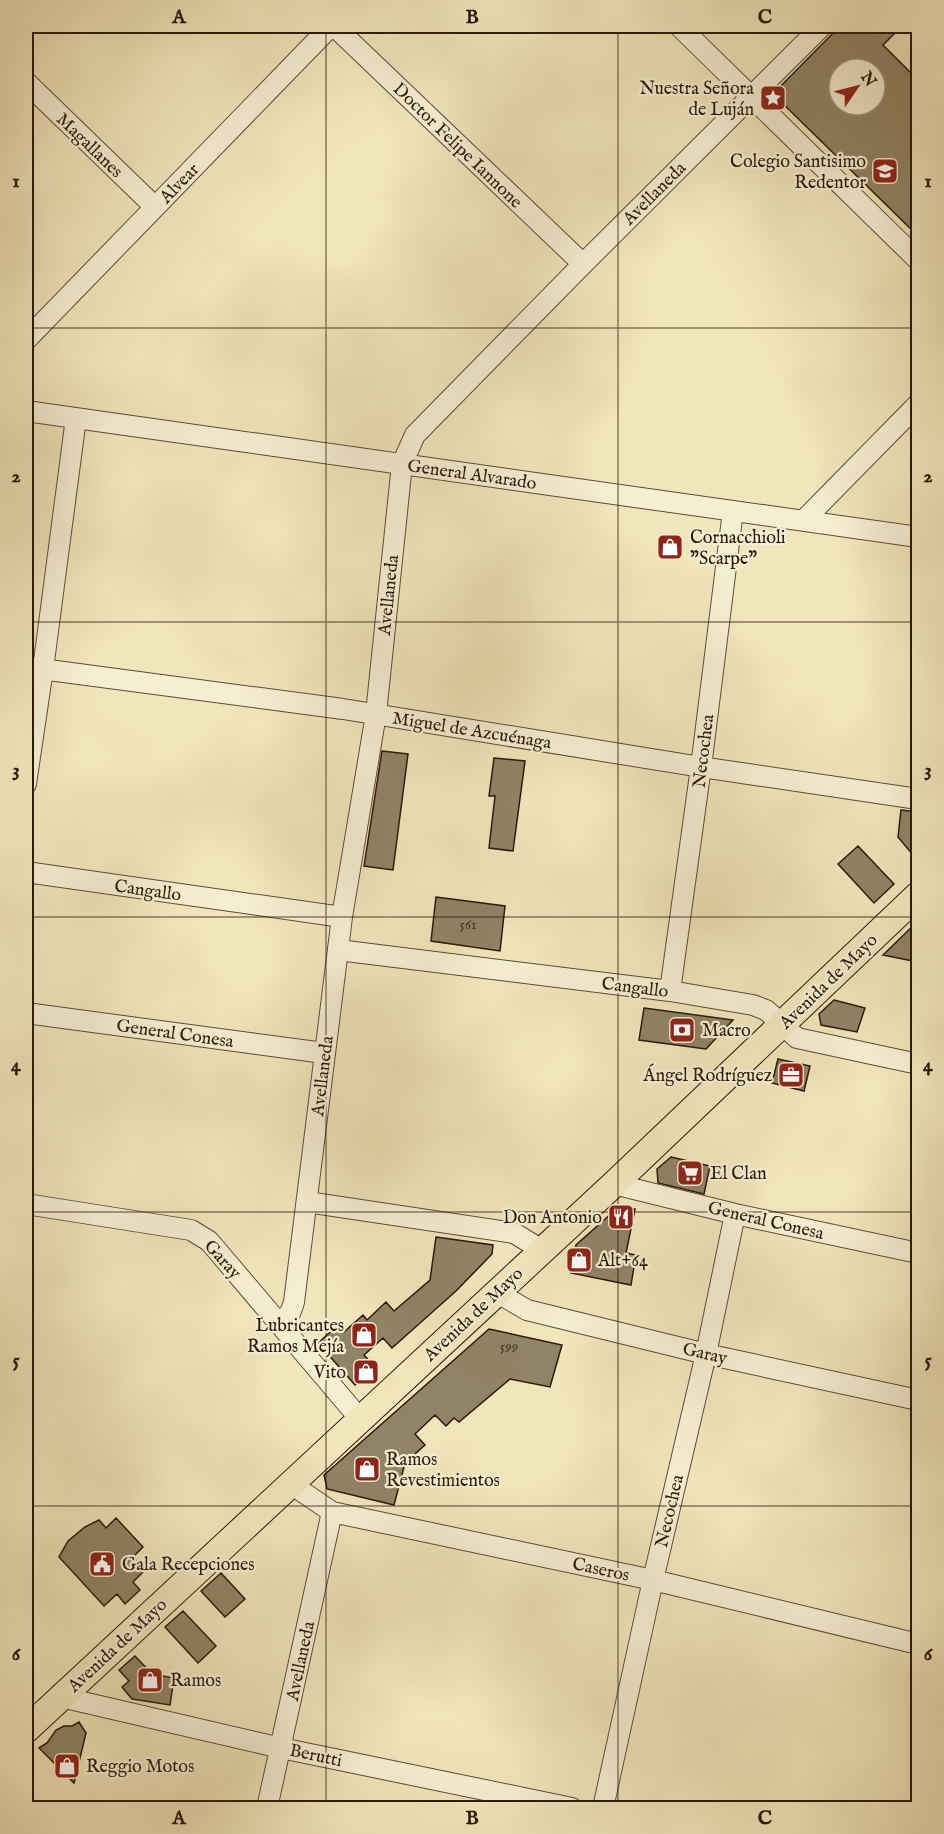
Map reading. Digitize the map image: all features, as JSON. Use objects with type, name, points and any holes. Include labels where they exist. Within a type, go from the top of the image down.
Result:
[{"type":"main road","name":"Avenida de Mayo","points":[[26,1730],[614,1184],[918,895]]},
{"type":"street","name":"Alvear","points":[[26,340],[333,26]]},
{"type":"street","name":"Doctor Felipe Iannone","points":[[333,26],[583,264]]},
{"type":"street","points":[[679,26],[918,260]]},
{"type":"street","name":"Avellaneda","points":[[280,1325],[291,1311],[294,1302],[342,917],[376,714],[402,464],[415,435],[822,26]]},
{"type":"street","name":"Magallanes","points":[[26,82],[155,207]]},
{"type":"street","points":[[804,520],[918,404]]},
{"type":"street","name":"General Alvarado","points":[[26,411],[918,537]]},
{"type":"street","points":[[26,784],[34,668],[76,418]]},
{"type":"street","name":"Necochea","points":[[670,991],[733,511]]},
{"type":"street","name":"Miguel de Azcuénaga","points":[[34,668],[376,714],[701,767],[918,799]]},
{"type":"street","name":"Cangallo","points":[[26,872],[342,917]]},
{"type":"street","name":"Cangallo","points":[[338,950],[670,991],[753,1005],[766,1010],[797,1038],[918,1064]]},
{"type":"street","name":"General Conesa","points":[[26,1013],[324,1053]]},
{"type":"street","name":"General Conesa","points":[[614,1184],[735,1214],[918,1253]]},
{"type":"street","points":[[307,1202],[514,1233],[542,1250]]},
{"type":"street","name":"Garay","points":[[26,1204],[191,1230],[201,1234],[360,1419]]},
{"type":"street","name":"Necochea","points":[[603,1809],[706,1354],[735,1214]]},
{"type":"street","name":"Garay","points":[[496,1292],[527,1310],[706,1354],[918,1400]]},
{"type":"street","name":"Caseros","points":[[291,1484],[332,1512],[653,1580],[918,1644]]},
{"type":"street","name":"Avellaneda","points":[[267,1809],[332,1512]]},
{"type":"street","name":"Berutti","points":[[61,1697],[281,1748],[572,1809]]},
{"type":"building","name":"Colegio Santisimo Redentor","points":[[840,26],[902,26],[883,45],[918,80],[918,236],[773,94]]},
{"type":"building","points":[[382,751],[408,754],[393,870],[364,866]]},
{"type":"building","points":[[494,758],[525,761],[513,851],[489,848],[495,796],[489,796]]},
{"type":"building","points":[[901,810],[918,812],[918,861],[898,837]]},
{"type":"building","points":[[858,846],[894,884],[874,903],[838,864]]},
{"type":"building","points":[[436,897],[505,906],[500,951],[431,941]]},
{"type":"building","points":[[918,921],[918,962],[883,955]]},
{"type":"building","points":[[834,1000],[865,1008],[857,1032],[821,1025],[819,1014]]},
{"type":"building","name":"Macro","points":[[644,1008],[733,1020],[706,1049],[639,1040]]},
{"type":"building","name":"Ángel Rodríguez","points":[[778,1059],[810,1066],[804,1091],[772,1083]]},
{"type":"building","points":[[671,1157],[710,1166],[704,1194],[658,1183],[657,1169]]},
{"type":"building","points":[[621,1205],[635,1209],[626,1253],[636,1255],[631,1285],[571,1273],[576,1245]]},
{"type":"building","points":[[436,1237],[493,1245],[492,1254],[456,1291],[392,1348],[383,1338],[364,1355],[375,1367],[355,1385],[318,1343],[338,1325],[344,1332],[363,1315],[367,1320],[386,1302],[394,1311],[430,1280]]},
{"type":"building","points":[[489,1329],[562,1345],[550,1387],[510,1379],[459,1422],[454,1418],[446,1426],[435,1415],[415,1434],[425,1445],[405,1463],[394,1505],[327,1489],[324,1475]]},
{"type":"building","name":"Gala Recepciones","points":[[116,1518],[143,1547],[133,1557],[145,1570],[133,1582],[140,1590],[125,1604],[117,1594],[104,1606],[59,1557],[68,1541],[85,1527],[99,1520],[106,1528]]},
{"type":"building","points":[[221,1573],[245,1599],[225,1617],[201,1591]]},
{"type":"building","points":[[183,1611],[216,1646],[198,1663],[165,1627]]},
{"type":"building","name":"Ramos","points":[[135,1656],[152,1674],[174,1678],[170,1705],[132,1699],[122,1687],[129,1681],[119,1670]]},
{"type":"building","name":"Reggio Motos","points":[[79,1722],[86,1733],[74,1783],[39,1748],[47,1743],[56,1730]]},
{"type":"place","name":"Nuestra Señora de Luján","points":[[773,98]]},
{"type":"place","name":"Colegio Santisimo Redentor","points":[[885,171]]},
{"type":"place","name":"Cornacchioli \"Scarpe\"","points":[[670,547]]},
{"type":"place","name":"Macro","points":[[682,1030]]},
{"type":"place","name":"Ángel Rodríguez","points":[[791,1075]]},
{"type":"place","name":"El Clan","points":[[690,1173]]},
{"type":"place","name":"Don Antonio","points":[[621,1217]]},
{"type":"place","name":"Alt+64","points":[[579,1260]]},
{"type":"place","name":"Lubricantes Ramos Mejía","points":[[364,1335]]},
{"type":"place","name":"Vito","points":[[366,1372]]},
{"type":"place","name":"Ramos Revestimientos","points":[[367,1469]]},
{"type":"place","name":"Gala Recepciones","points":[[102,1564]]},
{"type":"place","name":"Ramos","points":[[150,1680]]},
{"type":"place","name":"Reggio Motos","points":[[67,1766]]}]
